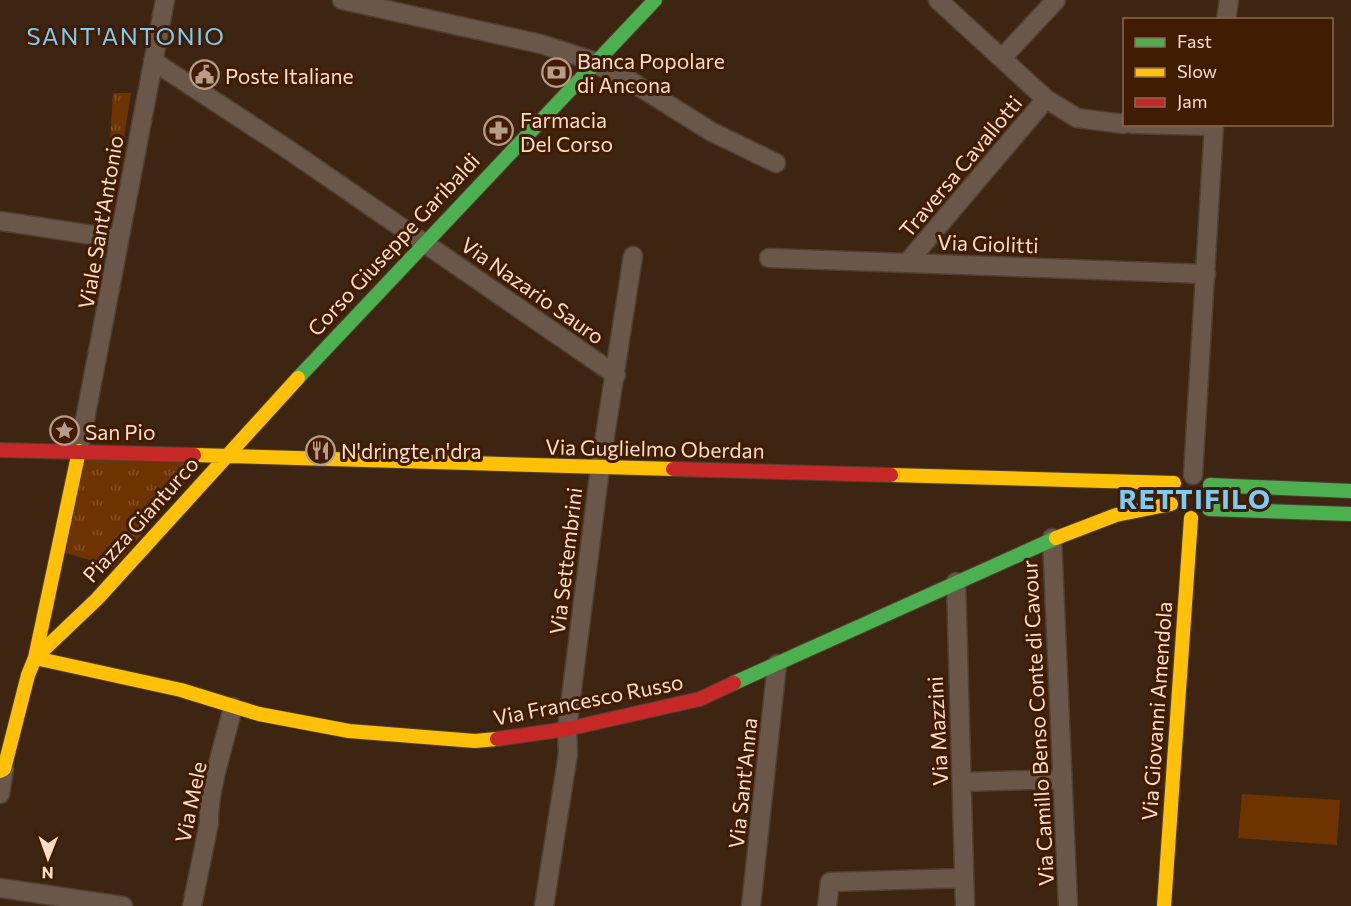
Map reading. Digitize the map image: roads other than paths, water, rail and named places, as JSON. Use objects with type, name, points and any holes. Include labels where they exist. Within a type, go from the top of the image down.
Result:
[{"type":"street","name":"Viale Sant'Antonio","points":[[79,452],[165,0]]},
{"type":"street","points":[[342,0],[541,44],[596,63],[627,79],[712,132],[777,163]]},
{"type":"street","name":"Corso Giuseppe Garibaldi","points":[[225,456],[424,242],[655,0]]},
{"type":"street","points":[[938,0],[1046,99],[1077,118],[1123,124]]},
{"type":"street","points":[[1002,58],[1056,0]]},
{"type":"street","points":[[1226,18],[1229,0]]},
{"type":"street","name":"Via Nazario Sauro","points":[[153,61],[424,242],[616,375]]},
{"type":"street","name":"Traversa Cavallotti","points":[[907,263],[1046,99]]},
{"type":"street","points":[[1193,475],[1214,126]]},
{"type":"street","points":[[0,221],[119,239]]},
{"type":"street","name":"Via Settembrini","points":[[544,906],[568,754],[567,729],[600,468],[633,256]]},
{"type":"street","name":"Via Giolitti","points":[[769,258],[1206,274]]},
{"type":"street","points":[[0,450],[79,452]]},
{"type":"street","name":"Piazza Gianturco","points":[[35,658],[63,593],[79,452],[225,456]]},
{"type":"street","name":"Piazza Gianturco","points":[[35,658],[97,599],[225,456]]},
{"type":"street","name":"Via Guglielmo Oberdan","points":[[225,456],[600,468],[1085,479],[1112,498]]},
{"type":"street","points":[[1193,475],[1200,476],[1210,485],[1214,498],[1209,509],[1202,516],[1191,518],[1180,516],[1169,497],[1174,483],[1179,478],[1193,475]]},
{"type":"street","points":[[1112,498],[1174,483]]},
{"type":"street","points":[[1210,485],[1351,491]]},
{"type":"street","points":[[1112,498],[1171,504]]},
{"type":"street","name":"Via Francesco Russo","points":[[35,658],[181,690],[233,707],[349,731],[399,737],[475,741],[567,729],[700,699],[1084,525],[1112,498]]},
{"type":"street","points":[[1209,509],[1351,514]]},
{"type":"street","name":"Via Giovanni Amendola","points":[[1164,906],[1191,518]]},
{"type":"street","name":"Via Camillo Benso Conte di Cavour","points":[[1052,538],[1068,906]]},
{"type":"street","name":"Via Mazzini","points":[[956,582],[956,663],[963,782],[965,906]]},
{"type":"street","points":[[63,593],[97,599]]},
{"type":"street","points":[[0,794],[2,770],[28,675],[35,658]]},
{"type":"street","name":"Via Sant'Anna","points":[[751,906],[777,664]]},
{"type":"street","name":"Via Mele","points":[[192,906],[209,823],[209,809],[215,779],[233,707]]},
{"type":"street","points":[[963,782],[1062,779]]},
{"type":"street","points":[[827,906],[830,882],[964,878]]},
{"type":"street","points":[[0,888],[123,906]]},
{"type":"place","name":"Banca Popolare di Ancona","points":[[556,72]]},
{"type":"place","name":"Poste Italiane","points":[[204,75]]},
{"type":"place","name":"Farmacia Del Corso","points":[[499,131]]},
{"type":"place","name":"San Pio","points":[[64,431]]},
{"type":"place","name":"N'dringte n'dra","points":[[320,450]]},
{"type":"district","name":"SANT'ANTONIO","points":[[126,35]]},
{"type":"district","name":"RETTIFILO","points":[[1195,498]]}]
